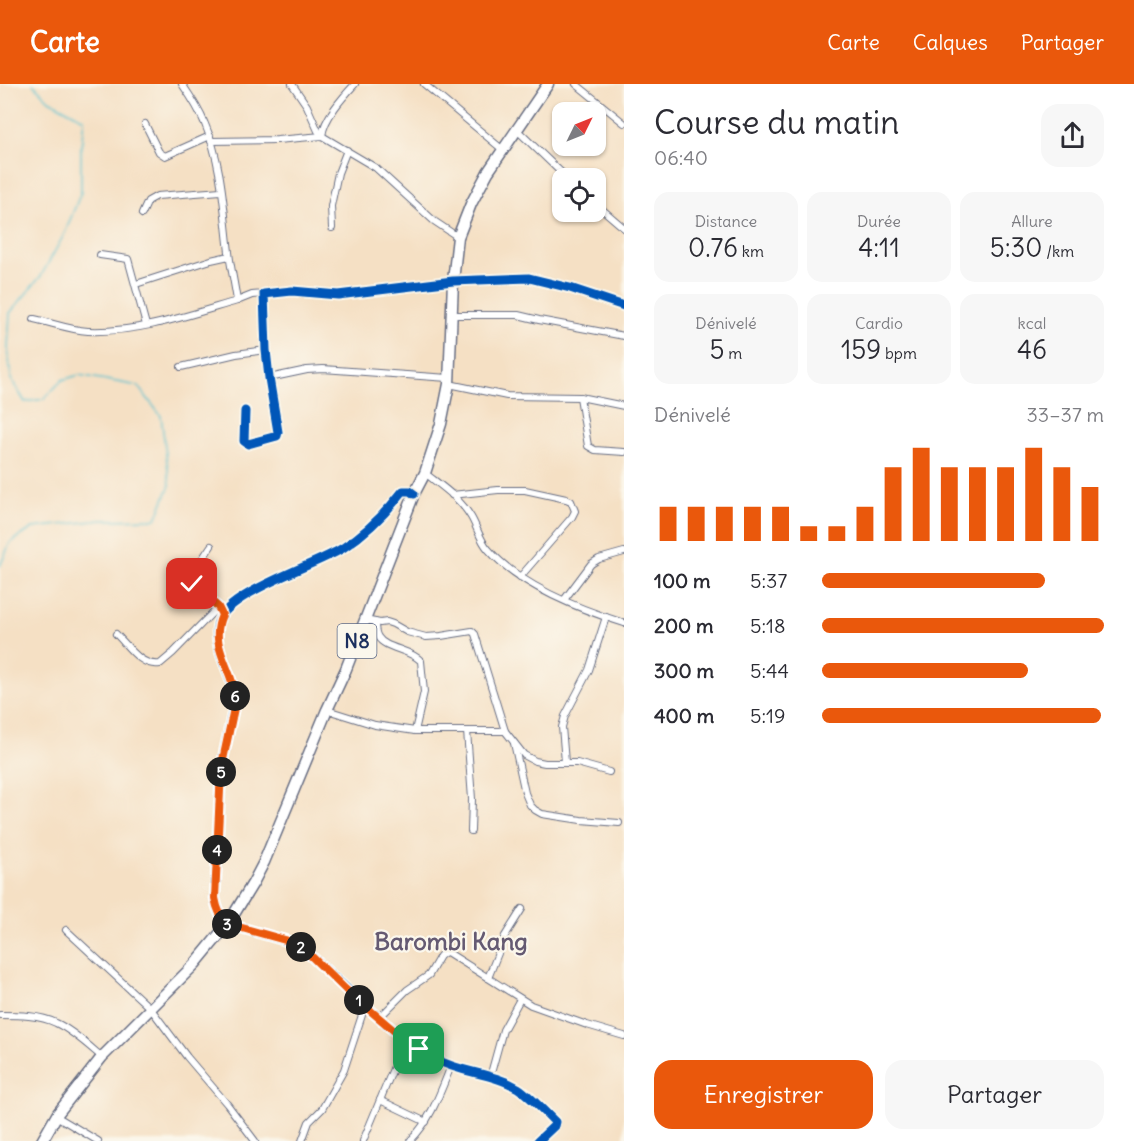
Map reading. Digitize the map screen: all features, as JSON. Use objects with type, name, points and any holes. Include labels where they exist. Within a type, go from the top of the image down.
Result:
[{"type":"highway","name":"N8","points":[[42,1141],[71,1095],[102,1057],[195,964],[228,924],[264,862],[327,710],[370,621],[441,424],[449,381],[453,281],[458,237],[471,204],[488,172],[545,85]]},
{"type":"street","points":[[182,84],[196,104],[214,149],[237,301]]},
{"type":"street","points":[[292,84],[307,106],[322,136],[376,168],[434,221],[458,237]]},
{"type":"street","points":[[322,136],[327,121],[355,84]]},
{"type":"street","points":[[424,84],[503,150]]},
{"type":"street","points":[[576,84],[624,123]]},
{"type":"street","points":[[145,124],[159,152],[165,156],[210,138],[277,140],[322,136]]},
{"type":"street","points":[[517,130],[557,168]]},
{"type":"street","points":[[332,228],[331,206],[338,173],[347,150]]},
{"type":"street","points":[[142,214],[148,201],[157,196],[221,191]]},
{"type":"street","points":[[606,213],[624,228]]},
{"type":"street","points":[[100,255],[128,259],[146,326]]},
{"type":"street","points":[[136,284],[229,256]]},
{"type":"street","points":[[34,319],[67,328],[113,330],[146,326],[252,295],[292,291],[338,295],[453,281],[529,278],[570,288],[624,306]]},
{"type":"street","points":[[245,411],[245,442],[248,444],[277,436],[268,378],[264,294]]},
{"type":"street","points":[[452,315],[518,315],[624,336]]},
{"type":"street","points":[[181,367],[236,354],[266,350]]},
{"type":"street","points":[[268,378],[323,369],[449,381],[507,396],[580,397],[624,406]]},
{"type":"street","points":[[580,397],[588,446],[595,450],[624,452]]},
{"type":"street","points":[[424,473],[462,504],[485,546],[495,558],[520,577],[564,600],[624,622]]},
{"type":"street","points":[[452,495],[498,490],[525,490],[571,501],[575,511],[572,516],[520,577]]},
{"type":"street","points":[[414,494],[410,491],[403,491],[374,524],[341,549],[267,583],[229,607],[218,623],[217,637],[236,699],[221,769],[217,909],[228,924],[302,947],[345,989],[405,1040],[435,1059],[504,1082],[526,1094],[555,1122],[554,1126],[538,1141]]},
{"type":"street","points":[[211,546],[189,580],[218,607],[222,615]]},
{"type":"street","points":[[564,600],[591,564],[599,558],[624,552]]},
{"type":"street","points":[[116,634],[144,662],[160,664],[218,607]]},
{"type":"street","points":[[565,762],[562,727],[565,716],[589,670],[606,617]]},
{"type":"street","points":[[370,621],[380,640],[421,661],[424,692],[415,731]]},
{"type":"street","points":[[370,621],[393,624],[407,632],[426,637],[472,630],[505,731],[524,755],[535,761],[577,763],[609,772]]},
{"type":"street","points":[[327,710],[375,726],[415,731],[505,731]]},
{"type":"street","points":[[467,731],[472,799],[471,831]]},
{"type":"street","points":[[513,742],[525,793],[535,810],[542,814],[619,823]]},
{"type":"street","points":[[488,978],[505,936],[522,909]]},
{"type":"street","points":[[66,930],[151,1009],[255,1141]]},
{"type":"street","points":[[379,1018],[407,990],[429,975],[440,956],[447,952],[520,999],[543,1010],[624,1036]]},
{"type":"street","points":[[490,1077],[503,1030],[520,999]]},
{"type":"street","points":[[302,1141],[309,1122],[322,1109],[344,1070],[365,1006]]},
{"type":"street","points":[[0,1015],[17,1015],[55,1022],[102,1057]]},
{"type":"street","points":[[363,1141],[405,1040]]},
{"type":"street","points":[[410,1141],[426,1122],[451,1066]]},
{"type":"street","points":[[380,1100],[426,1122]]},
{"type":"street","points":[[56,1116],[98,1141]]},
{"type":"waterway","points":[[0,566],[10,543],[33,528],[102,520],[156,519],[170,485],[161,416],[138,386],[79,375],[62,380],[44,399],[25,402],[11,379],[8,348],[10,313],[41,276],[65,233],[81,192],[81,148],[84,119],[49,100],[33,84]]},
{"type":"cycle path","points":[[245,411],[244,441],[248,444],[277,436],[266,350],[264,294],[292,291],[338,295],[453,281],[529,278],[570,288],[624,306]]},
{"type":"cycle path","points":[[414,494],[410,491],[403,491],[360,536],[330,555],[273,581],[237,601],[225,612],[218,623],[220,652],[231,680],[235,699],[221,769],[215,898],[219,912],[228,924],[302,947],[391,1028],[426,1054],[445,1064],[498,1079],[522,1091],[555,1122],[554,1126],[538,1141]]},
{"type":"district","name":"Barombi Kang","points":[[451,942]]},
{"type":"route","points":[[192,584],[218,607],[222,615],[218,623],[217,637],[236,699],[221,769],[215,898],[217,909],[228,924],[302,947],[345,989],[405,1040],[419,1049]]}]
